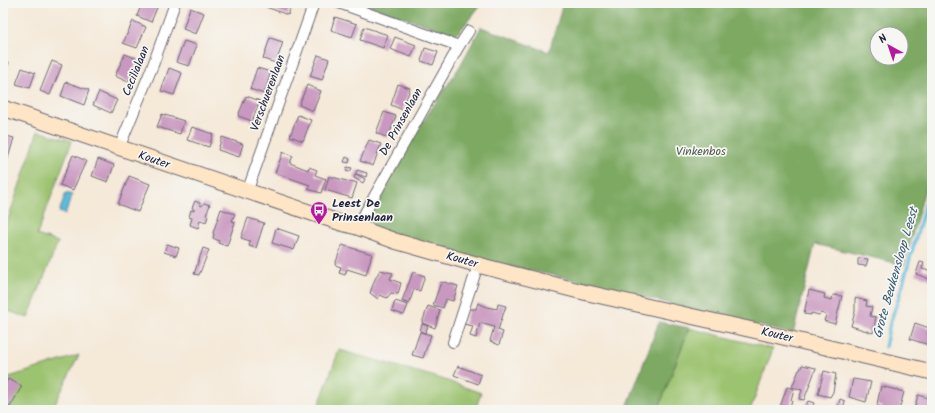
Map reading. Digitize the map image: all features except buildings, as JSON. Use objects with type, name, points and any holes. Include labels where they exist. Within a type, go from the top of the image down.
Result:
[{"type":"street","name":"Cecilialaan","points":[[119,148],[153,65],[175,3]]},
{"type":"street","name":"Verschuerenlaan","points":[[247,192],[314,3]]},
{"type":"street","points":[[339,3],[459,46]]},
{"type":"street","name":"De Prinsenlaan","points":[[357,227],[459,46],[469,31]]},
{"type":"street","name":"Kouter","points":[[3,108],[395,241],[478,265],[579,291],[932,372]]},
{"type":"street","points":[[453,342],[478,265]]},
{"type":"green space","points":[[360,3],[470,3],[480,6],[459,32],[454,34]]},
{"type":"green space","name":"Vinkenbos","points":[[563,3],[932,3],[932,164],[904,265],[815,244],[793,334],[558,276],[507,266],[431,246],[356,222],[460,66],[481,27],[549,52]]},
{"type":"green space","points":[[38,131],[72,141],[37,235],[58,242],[28,318],[3,309],[3,234]]},
{"type":"green space","points":[[659,322],[689,328],[658,410],[626,410]]},
{"type":"green space","points":[[689,328],[773,349],[750,410],[658,410]]},
{"type":"green space","points":[[339,350],[439,378],[481,393],[475,410],[317,410]]},
{"type":"green space","points":[[79,355],[52,410],[3,410],[3,379]]},
{"type":"water","points":[[66,193],[72,195],[65,214],[59,212]]},
{"type":"waterway","name":"Grote Beukensloop Leest","points":[[885,347],[890,323],[899,297],[932,181]]},
{"type":"place","name":"Leest De Prinsenlaan","points":[[319,225]]}]
